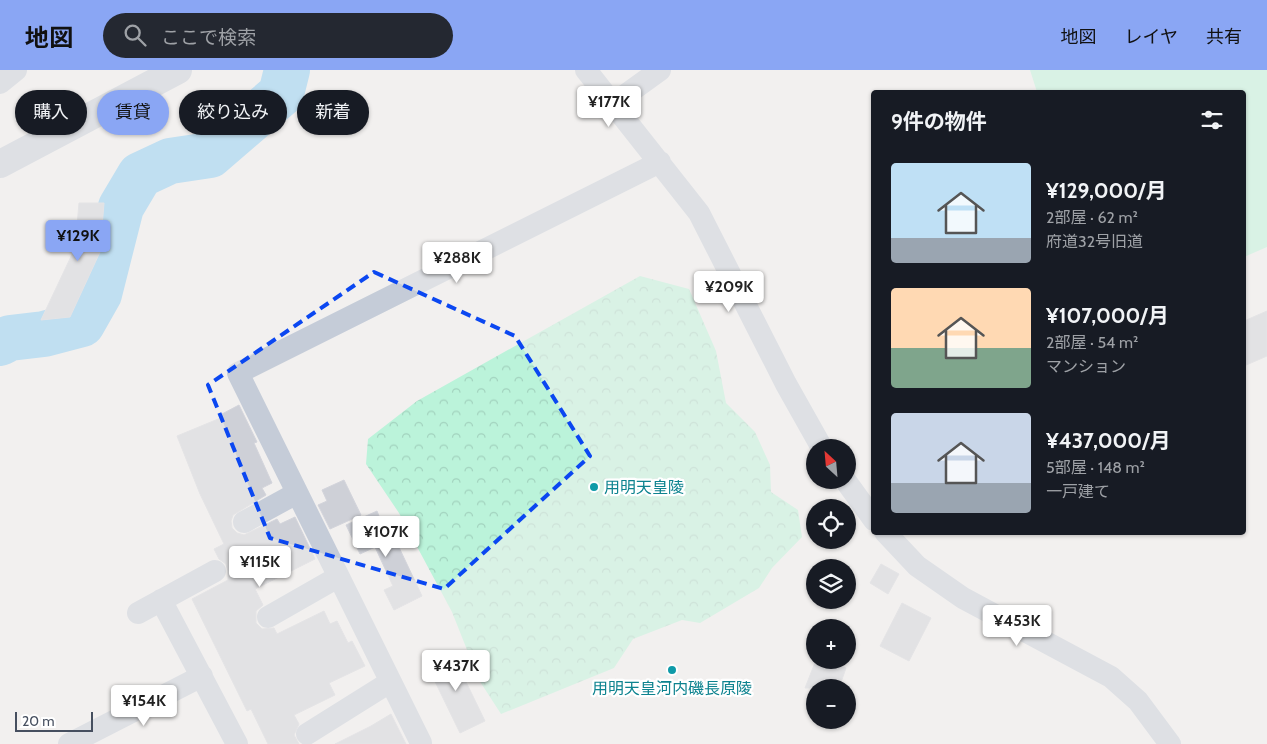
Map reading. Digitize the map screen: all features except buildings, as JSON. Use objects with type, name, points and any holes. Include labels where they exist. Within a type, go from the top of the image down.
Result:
[{"type":"street","points":[[0,83],[16,70]]},
{"type":"street","points":[[0,164],[178,70]]},
{"type":"street","points":[[586,70],[699,213],[786,384],[817,439]]},
{"type":"street","points":[[613,104],[660,70]]},
{"type":"street","points":[[421,742],[238,373],[660,162]]},
{"type":"street","points":[[852,489],[871,516]]},
{"type":"street","points":[[244,522],[297,493]]},
{"type":"street","points":[[888,535],[917,566],[962,598],[1112,677],[1138,701],[1170,744]]},
{"type":"street","points":[[138,613],[215,571]]},
{"type":"street","points":[[268,617],[338,577]]},
{"type":"street","points":[[161,600],[237,744]]},
{"type":"street","points":[[69,744],[202,676]]},
{"type":"street","points":[[307,734],[390,682]]},
{"type":"highlighted area","points":[[374,272],[515,336],[590,456],[444,589],[270,538],[208,385]]},
{"type":"green space","points":[[1030,70],[1267,70],[1267,247],[1246,256],[1246,90],[1036,90]]},
{"type":"green space","points":[[640,276],[689,289],[716,351],[726,403],[755,432],[770,465],[771,492],[798,510],[802,537],[772,568],[759,588],[700,623],[682,620],[633,639],[614,668],[501,714],[479,680],[452,612],[399,513],[366,464],[368,439],[417,401]]},
{"type":"waterway","points":[[0,343],[10,338],[44,334],[82,324],[99,294],[121,207],[140,175],[170,161],[210,155],[281,94],[287,70]]},
{"type":"place","name":"用明天皇陵","points":[[594,487]]},
{"type":"place","name":"用明天皇河内磯長原陵","points":[[672,670]]}]
